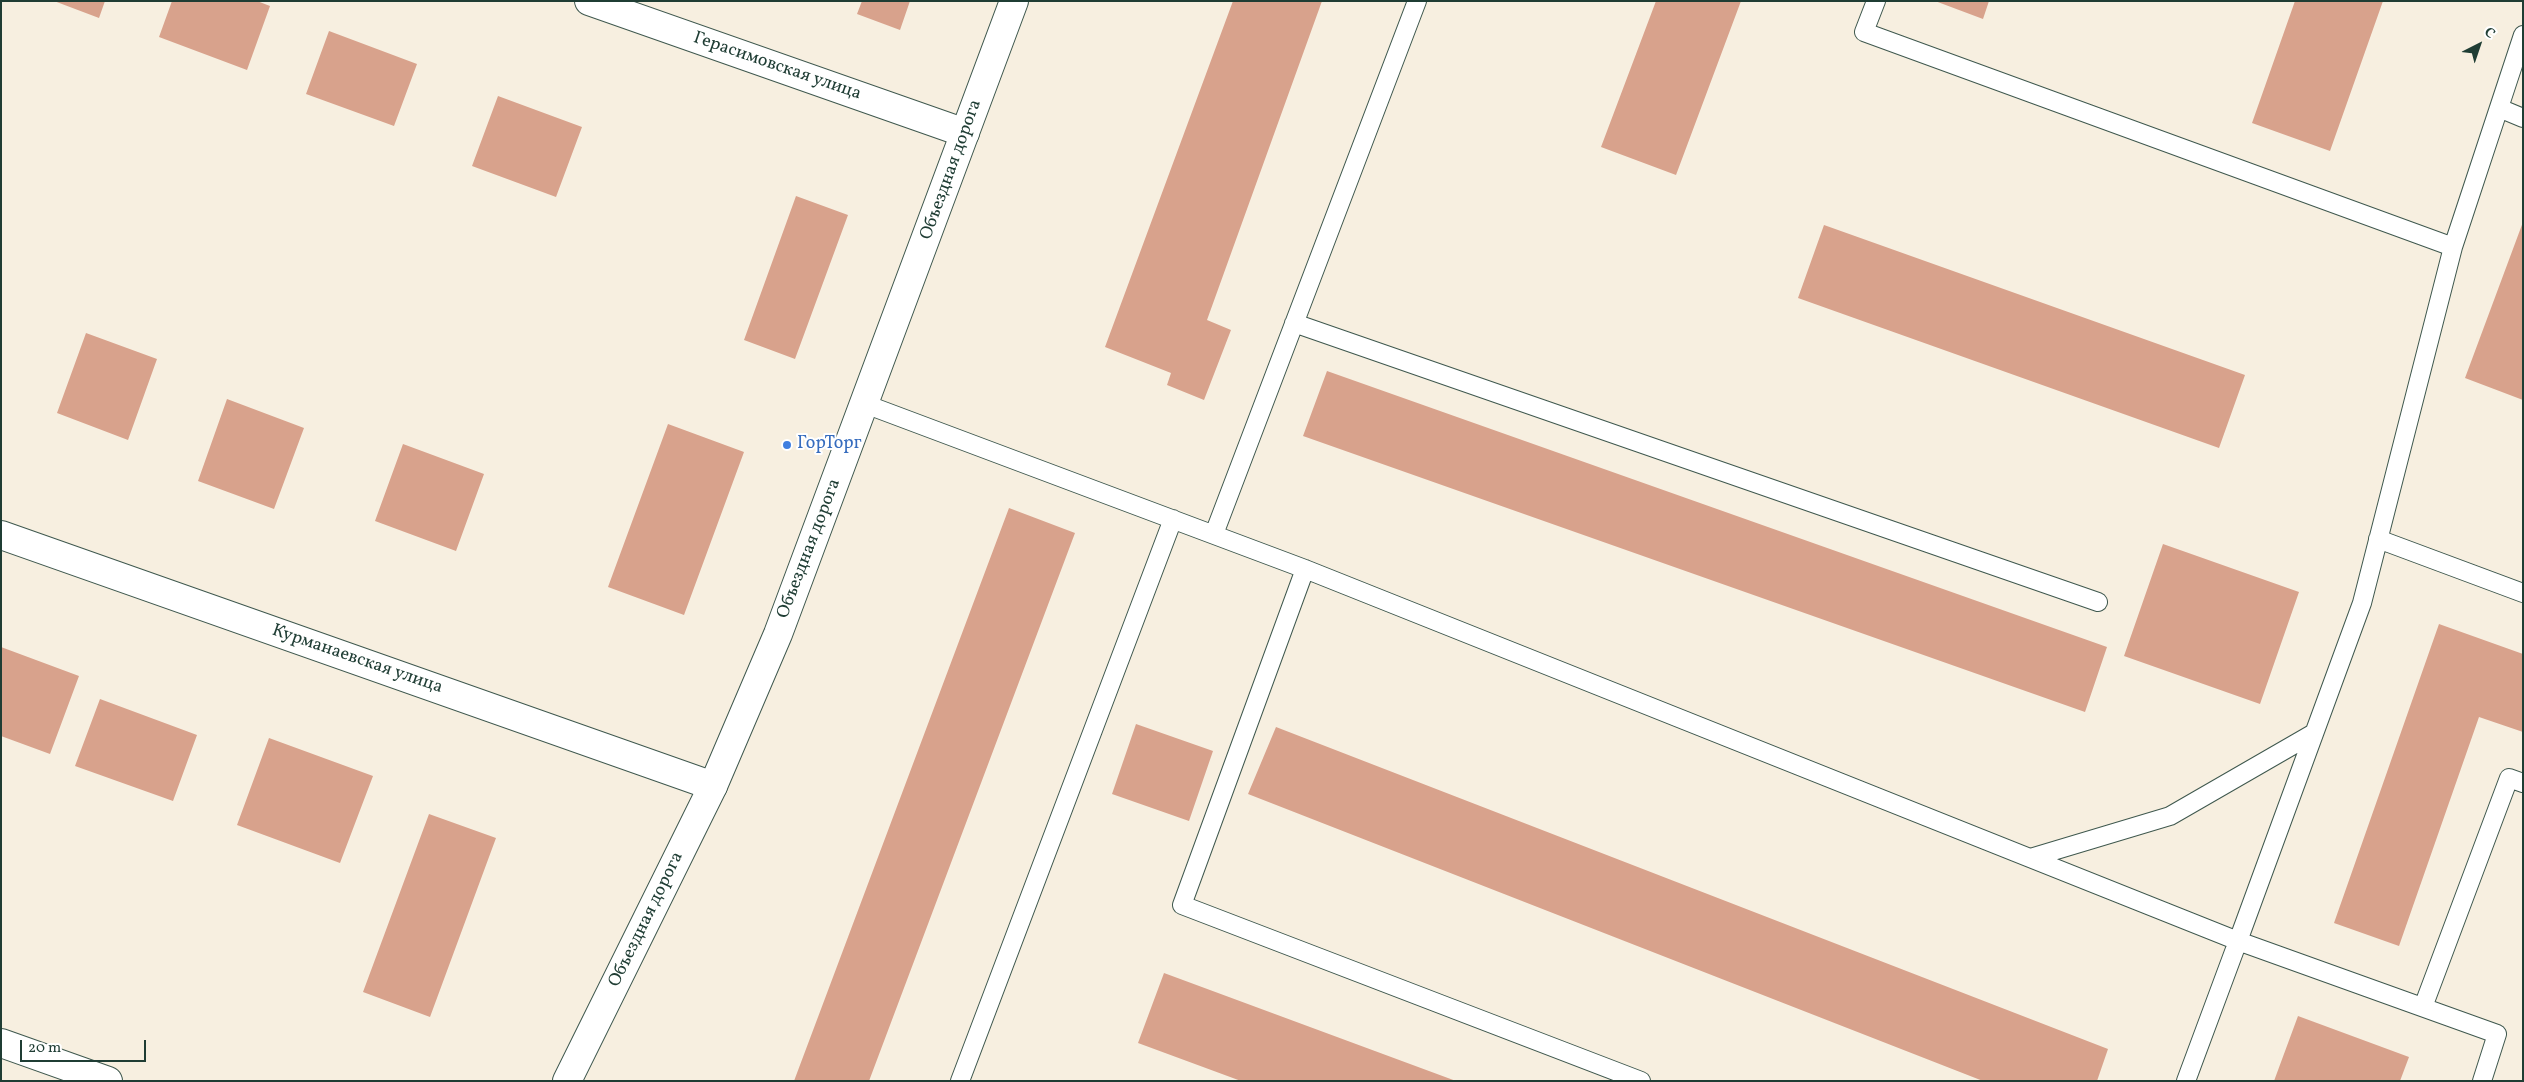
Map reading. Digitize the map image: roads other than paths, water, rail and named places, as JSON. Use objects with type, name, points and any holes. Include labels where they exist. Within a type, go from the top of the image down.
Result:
[{"type":"street","name":"Герасимовская улица","points":[[589,1],[965,133]]},
{"type":"street","name":"Объездная дорога","points":[[567,1081],[712,786],[778,634],[1014,1]]},
{"type":"street","name":"Курманаевская улица","points":[[1,535],[712,786]]},
{"type":"street","points":[[1,1043],[108,1081]]},
{"type":"lane","points":[[1214,534],[1417,1]]},
{"type":"lane","points":[[1876,1],[1864,32],[2452,247]]},
{"type":"lane","points":[[2186,1081],[2362,603],[2452,247],[2523,35]]},
{"type":"lane","points":[[2499,108],[2523,118]]},
{"type":"lane","points":[[1294,323],[2098,602]]},
{"type":"lane","points":[[865,404],[1305,569],[2238,941],[2497,1034],[2482,1081]]},
{"type":"lane","points":[[960,1081],[1172,519]]},
{"type":"lane","points":[[2378,539],[2523,593]]},
{"type":"lane","points":[[1305,569],[1182,905],[1641,1081]]},
{"type":"lane","points":[[2030,858],[2170,816],[2314,733]]},
{"type":"lane","points":[[2423,1007],[2509,778],[2523,783]]},
{"type":"place","name":"ГорТорг","points":[[787,445]]}]
